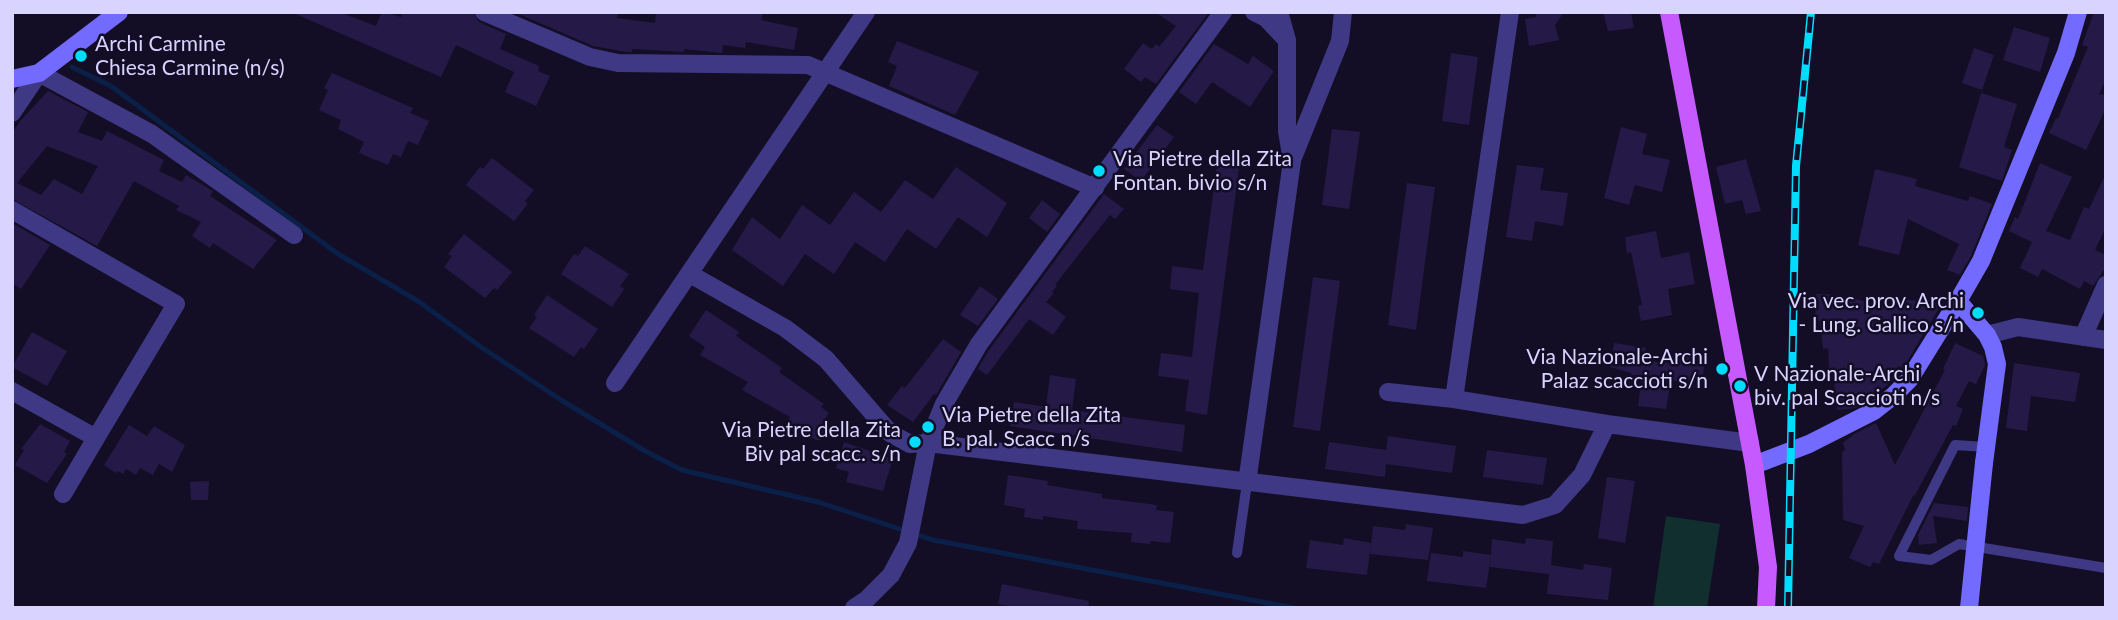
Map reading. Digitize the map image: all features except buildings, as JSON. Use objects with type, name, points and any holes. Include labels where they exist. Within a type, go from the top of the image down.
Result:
[{"type":"main road","points":[[1669,12],[1754,465],[1768,566],[1766,608]]},
{"type":"street","points":[[12,113],[39,73],[119,12]]},
{"type":"street","points":[[484,12],[590,57],[618,63],[808,65],[1095,188]]},
{"type":"street","points":[[615,383],[866,12]]},
{"type":"street","points":[[854,608],[891,575],[908,543],[928,443],[944,404],[979,344],[1223,12]]},
{"type":"street","points":[[1254,12],[1266,18],[1287,40]]},
{"type":"street","points":[[1279,12],[1287,40],[1287,131],[1292,161]]},
{"type":"street","points":[[1247,483],[1292,161],[1339,41],[1343,12]]},
{"type":"street","points":[[1454,399],[1510,12]]},
{"type":"street","points":[[1754,465],[1809,444],[1874,411],[1909,380],[1958,301],[1986,249],[2066,53],[2078,12]]},
{"type":"street","points":[[12,79],[39,73],[152,134],[294,234]]},
{"type":"street","points":[[12,210],[176,304],[63,494]]},
{"type":"street","points":[[690,274],[785,328],[826,359],[890,433],[911,444],[928,443],[1523,515],[1555,505],[1582,475],[1607,424]]},
{"type":"street","points":[[2083,337],[2106,285]]},
{"type":"street","points":[[1958,301],[1987,335],[1997,364],[1969,608]]},
{"type":"street","points":[[1987,335],[2018,327],[2106,340]]},
{"type":"street","points":[[12,391],[96,438]]},
{"type":"street","points":[[1388,393],[1454,399],[1607,424],[1750,443]]},
{"type":"lane","points":[[1985,455],[1955,445],[1899,556],[1931,560],[1959,544],[2106,568]]},
{"type":"lane","points":[[1237,553],[1247,483]]},
{"type":"green space","points":[[1666,516],[1720,524],[1707,608],[1653,608]]},
{"type":"waterway","points":[[72,67],[111,86],[338,254],[418,301],[561,400],[682,470],[818,502],[933,540],[1294,608]]},
{"type":"railway","points":[[1788,608],[1796,166],[1811,12]]},
{"type":"place","name":"Archi Carmine Chiesa Carmine (n/s)","points":[[81,56]]},
{"type":"place","name":"Via Pietre della Zita Fontan. bivio s/n","points":[[1099,171]]},
{"type":"place","name":"Via vec. prov. Archi - Lung. Gallico s/n","points":[[1978,313]]},
{"type":"place","name":"Via Nazionale-Archi Palaz scaccioti s/n","points":[[1722,369]]},
{"type":"place","name":"V Nazionale-Archi biv. pal Scaccioti n/s","points":[[1740,386]]},
{"type":"place","name":"Via Pietre della Zita B. pal. Scacc n/s","points":[[928,427]]},
{"type":"place","name":"Via Pietre della Zita Biv pal scacc. s/n","points":[[915,442]]}]
